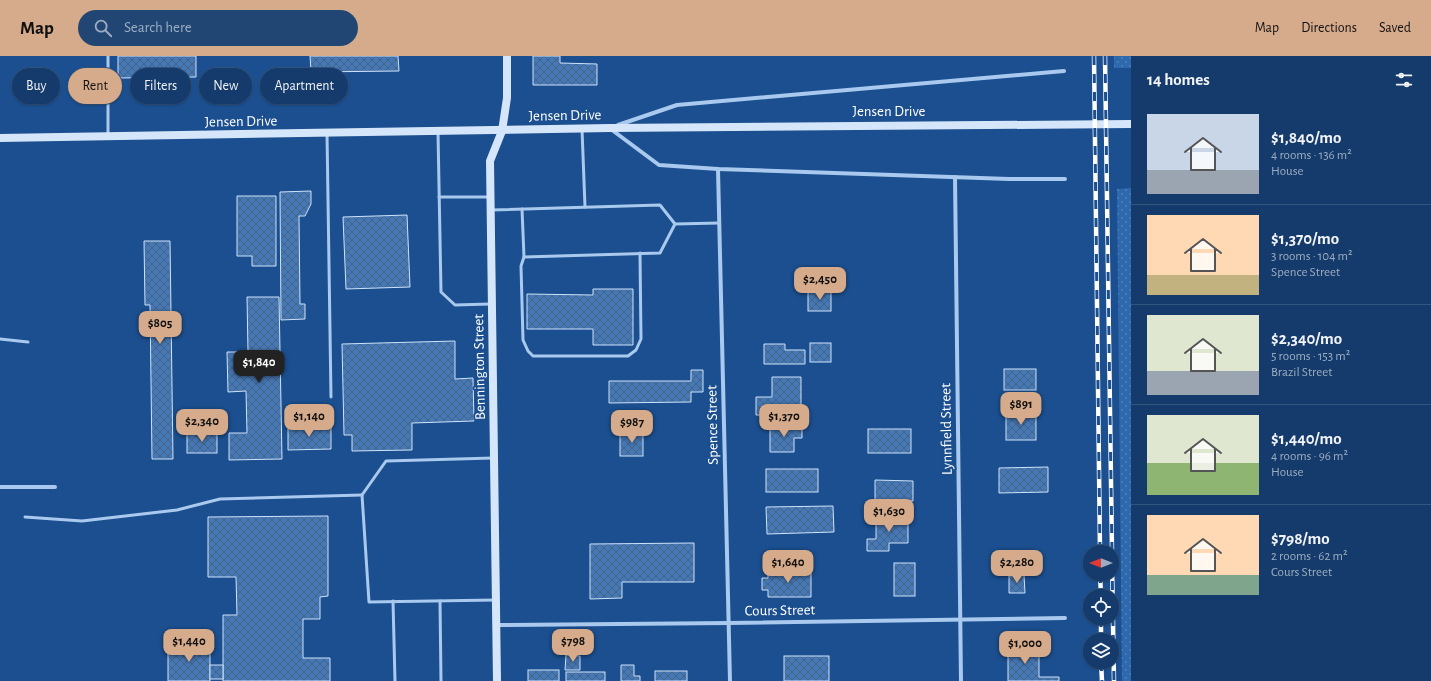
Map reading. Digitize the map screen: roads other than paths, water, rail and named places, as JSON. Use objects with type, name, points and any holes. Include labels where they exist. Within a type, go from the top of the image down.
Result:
[{"type":"main road","name":"Bennington Street","points":[[497,681],[490,161],[502,130],[507,98],[507,56]]},
{"type":"main road","name":"Jensen Drive","points":[[0,138],[610,128],[1131,124]]},
{"type":"street","points":[[610,128],[677,104],[1064,71]]},
{"type":"street","points":[[610,128],[659,165],[718,169],[1009,179],[1065,179]]},
{"type":"street","name":"Spence Street","points":[[718,169],[730,681]]},
{"type":"street","name":"Lynnfield Street","points":[[955,177],[961,681]]},
{"type":"street","points":[[0,487],[56,487]]},
{"type":"street","name":"Cours Street","points":[[496,625],[1065,618]]},
{"type":"lane","points":[[108,56],[108,137]]},
{"type":"lane","points":[[582,129],[585,208]]},
{"type":"lane","points":[[438,132],[441,292],[455,305],[492,304]]},
{"type":"lane","points":[[327,133],[330,397]]},
{"type":"lane","points":[[439,196],[491,196]]},
{"type":"lane","points":[[491,210],[660,205],[675,224]]},
{"type":"lane","points":[[522,209],[524,257],[521,266],[523,340],[528,351],[533,356],[628,356],[636,350],[641,339],[640,253]]},
{"type":"lane","points":[[675,224],[719,223]]},
{"type":"lane","points":[[524,257],[660,253],[675,224]]},
{"type":"lane","points":[[0,339],[28,342]]},
{"type":"lane","points":[[494,458],[386,461],[362,495],[369,602],[495,600]]},
{"type":"lane","points":[[25,518],[82,520],[177,510],[220,499],[362,495]]},
{"type":"lane","points":[[393,601],[395,681]]},
{"type":"lane","points":[[440,601],[441,681]]},
{"type":"railway","points":[[1094,56],[1100,545]]},
{"type":"railway","points":[[1105,56],[1112,545]]},
{"type":"railway","points":[[1100,581],[1101,589]]},
{"type":"railway","points":[[1112,581],[1114,681]]},
{"type":"railway","points":[[1101,625],[1101,633]]},
{"type":"railway","points":[[1101,669],[1102,681]]}]
